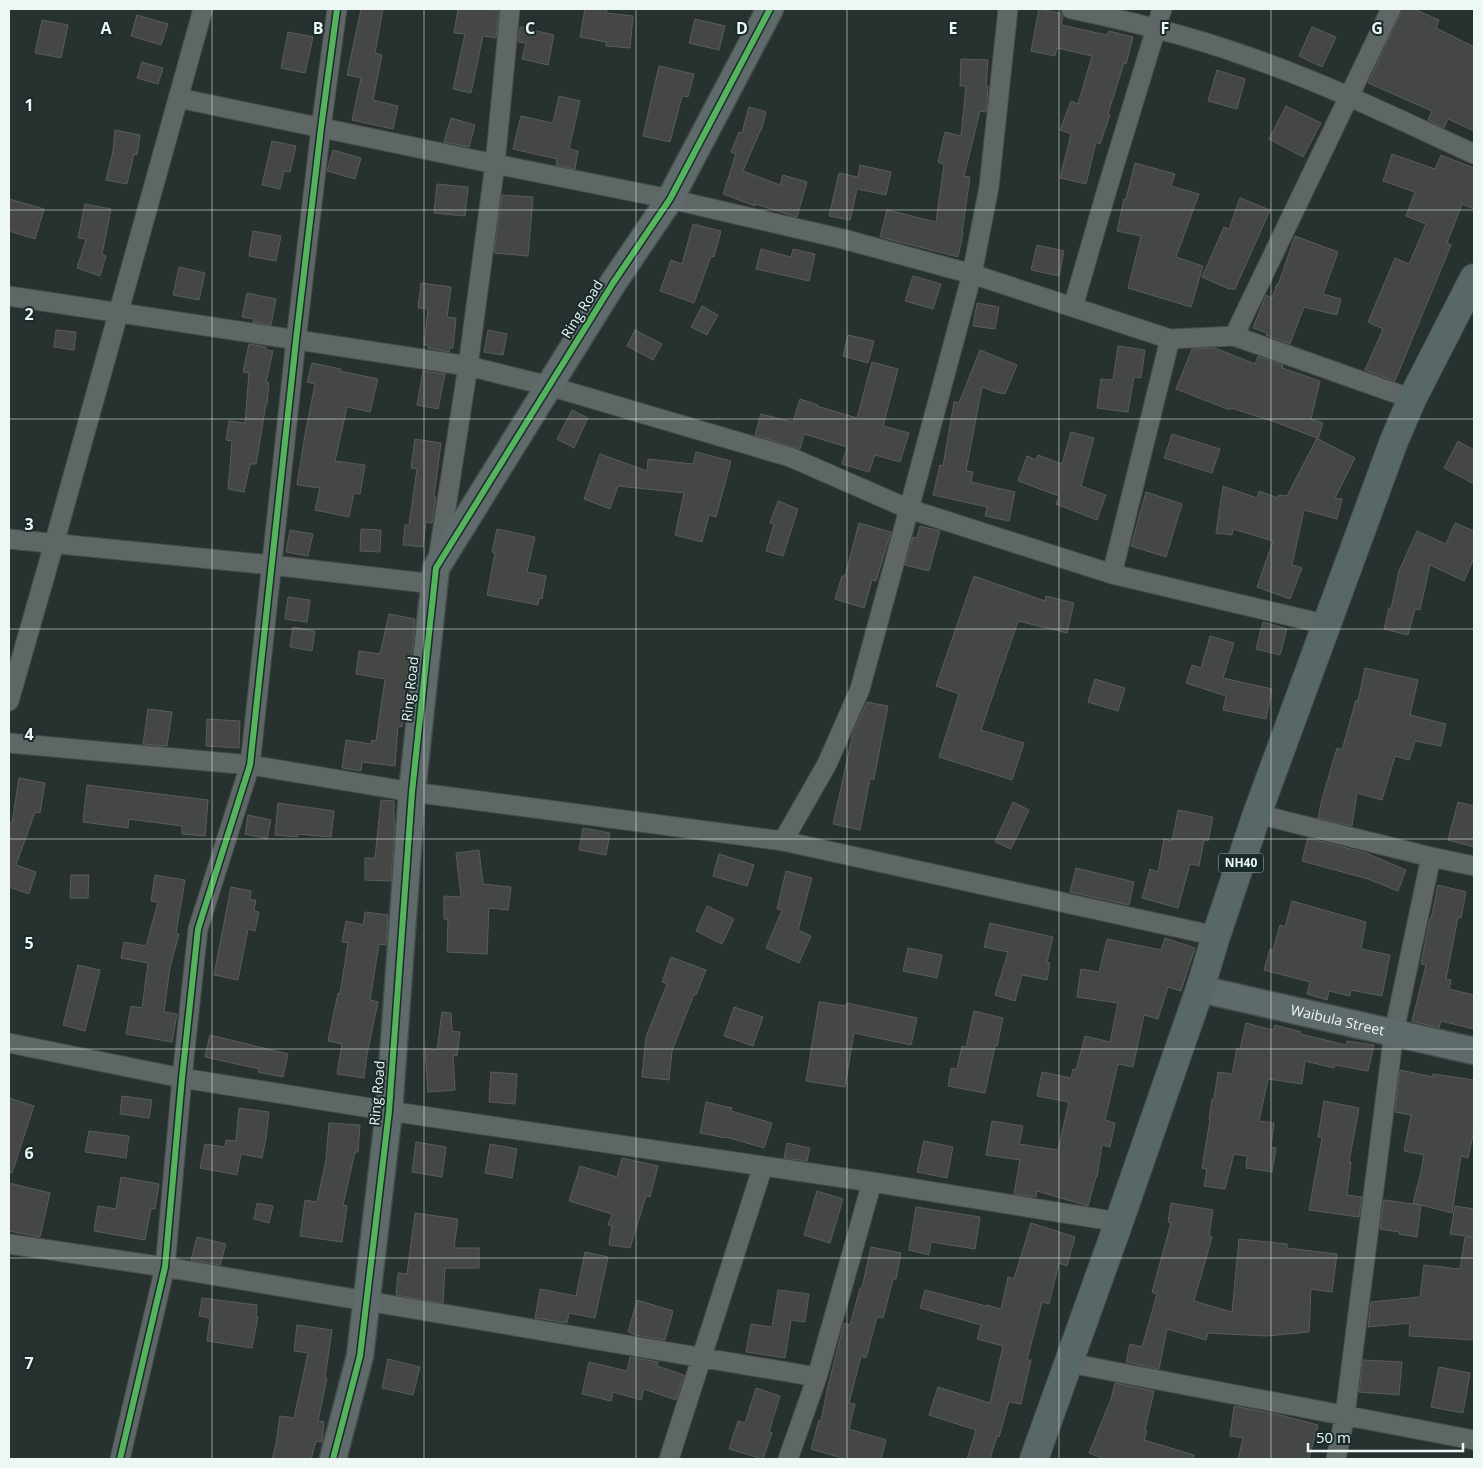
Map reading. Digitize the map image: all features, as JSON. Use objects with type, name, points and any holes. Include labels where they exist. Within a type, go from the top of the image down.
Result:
[{"type":"highway","name":"NH40","points":[[1034,1459],[1200,990],[1257,814],[1394,441],[1412,400],[1474,278]]},
{"type":"street","points":[[9,701],[203,9]]},
{"type":"street","points":[[120,1459],[165,1267],[198,929],[250,765],[296,340],[321,128],[338,9]]},
{"type":"street","points":[[9,539],[272,565],[435,576],[468,366],[495,164],[510,9]]},
{"type":"street","name":"Ring Road","points":[[333,1459],[360,1356],[389,1111],[412,792],[435,576],[613,283],[670,199],[770,9]]},
{"type":"street","points":[[783,840],[827,764],[860,689],[909,509],[972,274],[989,187],[1008,9]]},
{"type":"street","points":[[1071,9],[1156,28],[1244,55],[1349,96],[1474,154]]},
{"type":"street","points":[[1073,307],[1162,9]]},
{"type":"street","points":[[1234,336],[1391,9]]},
{"type":"street","points":[[178,98],[670,199],[843,240],[972,274],[1170,339],[1234,336],[1412,400]]},
{"type":"street","points":[[9,296],[468,366],[549,386],[790,457],[909,509],[1112,574],[1328,624]]},
{"type":"street","points":[[1112,574],[1170,339]]},
{"type":"street","points":[[9,744],[250,765],[412,792],[783,840],[1216,936]]},
{"type":"street","points":[[1257,814],[1474,866]]},
{"type":"street","points":[[1336,1459],[1345,1415],[1394,1032],[1431,857]]},
{"type":"street","name":"Waibula Street","points":[[1200,990],[1474,1051]]},
{"type":"street","points":[[9,1043],[182,1078],[389,1111],[872,1182],[1119,1222]]},
{"type":"street","points":[[668,1459],[763,1166]]},
{"type":"street","points":[[788,1459],[817,1377],[872,1182]]},
{"type":"street","points":[[9,1244],[366,1300],[817,1377]]},
{"type":"street","points":[[1069,1363],[1474,1440]]},
{"type":"building","points":[[361,9],[383,9],[375,53],[382,55],[373,100],[398,106],[393,129],[352,120],[361,78],[347,75]]},
{"type":"building","points":[[458,9],[499,10],[496,38],[483,36],[471,93],[453,89],[465,34],[454,33]]},
{"type":"building","points":[[585,9],[607,9],[606,13],[633,16],[630,48],[606,46],[606,42],[580,37]]},
{"type":"building","points":[[1039,9],[1060,13],[1063,16],[1061,25],[1107,35],[1109,31],[1133,37],[1100,144],[1096,142],[1086,184],[1060,178],[1071,134],[1060,130],[1071,101],[1078,104],[1092,56],[1057,48],[1055,56],[1031,51]]},
{"type":"building","points":[[1403,9],[1414,9],[1439,20],[1436,28],[1474,47],[1474,131],[1448,119],[1444,128],[1428,120],[1432,111],[1368,83]]},
{"type":"building","points":[[137,15],[168,24],[161,45],[131,36]]},
{"type":"building","points":[[695,19],[725,26],[719,50],[689,43]]},
{"type":"building","points":[[42,20],[68,25],[61,58],[35,53]]},
{"type":"building","points":[[520,27],[554,35],[548,65],[522,59],[526,43],[518,42]]},
{"type":"building","points":[[1312,27],[1336,37],[1322,67],[1299,56]]},
{"type":"building","points":[[288,32],[313,37],[305,73],[281,68]]},
{"type":"building","points":[[961,59],[988,60],[986,86],[988,86],[986,112],[980,111],[964,176],[970,177],[958,257],[880,237],[887,210],[936,222],[944,164],[938,162],[945,132],[961,136],[966,86],[960,86]]},
{"type":"building","points":[[142,62],[163,68],[158,84],[137,78]]},
{"type":"building","points":[[659,66],[694,74],[688,97],[682,96],[670,142],[643,136]]},
{"type":"building","points":[[1217,70],[1245,79],[1237,109],[1208,101]]},
{"type":"building","points":[[559,96],[580,101],[569,149],[578,151],[575,169],[556,165],[557,159],[513,149],[521,116],[553,123]]},
{"type":"building","points":[[1286,106],[1321,123],[1303,157],[1269,139]]},
{"type":"building","points":[[749,107],[766,112],[761,131],[743,171],[780,185],[783,175],[807,182],[797,217],[755,204],[755,206],[723,194],[736,154],[731,152],[739,132],[742,133]]},
{"type":"building","points":[[451,118],[475,125],[469,147],[444,142]]},
{"type":"building","points":[[115,130],[140,135],[137,155],[134,154],[127,184],[106,180],[113,151]]},
{"type":"building","points":[[272,141],[296,146],[290,172],[284,171],[280,189],[262,185]]},
{"type":"building","points":[[333,150],[361,158],[355,179],[327,171]]},
{"type":"building","points":[[1392,154],[1435,169],[1441,155],[1474,168],[1474,209],[1462,204],[1447,243],[1451,245],[1395,381],[1365,370],[1383,329],[1368,322],[1395,258],[1409,264],[1426,224],[1406,216],[1415,192],[1383,181]]},
{"type":"building","points":[[1135,163],[1175,174],[1171,186],[1199,194],[1176,257],[1203,266],[1191,307],[1128,288],[1141,236],[1117,231]]},
{"type":"building","points":[[860,165],[891,172],[886,195],[857,189],[850,220],[829,216],[839,173],[858,177]]},
{"type":"building","points":[[437,184],[468,187],[465,216],[434,213]]},
{"type":"building","points":[[502,195],[533,197],[528,256],[494,253]]},
{"type":"building","points":[[1240,198],[1270,210],[1235,289],[1229,289],[1202,277],[1224,227],[1229,229]]},
{"type":"building","points":[[9,199],[44,209],[35,239],[9,231]]},
{"type":"building","points":[[85,204],[111,209],[102,255],[106,256],[100,276],[77,268],[86,239],[78,238]]},
{"type":"building","points":[[693,224],[721,231],[714,257],[711,256],[694,303],[660,291],[671,260],[682,264]]},
{"type":"building","points":[[253,231],[281,236],[276,261],[249,256]]},
{"type":"building","points":[[1295,236],[1338,252],[1323,294],[1341,299],[1337,315],[1304,307],[1290,344],[1253,328],[1266,295],[1272,298],[1278,285]]},
{"type":"building","points":[[1037,245],[1064,251],[1059,276],[1031,270]]},
{"type":"building","points":[[761,249],[791,257],[793,249],[815,254],[809,281],[756,269]]},
{"type":"building","points":[[179,267],[205,273],[199,300],[173,295]]},
{"type":"building","points":[[913,276],[941,284],[933,309],[905,301]]},
{"type":"building","points":[[421,283],[451,287],[447,317],[456,318],[453,348],[450,348],[449,352],[428,348],[428,345],[424,345],[428,309],[418,308]]},
{"type":"building","points":[[247,293],[276,299],[271,325],[253,322],[254,319],[242,317]]},
{"type":"building","points":[[977,303],[999,307],[995,329],[973,326]]},
{"type":"building","points":[[702,306],[718,315],[707,335],[691,327]]},
{"type":"building","points":[[56,330],[76,332],[74,350],[54,347]]},
{"type":"building","points":[[488,330],[507,334],[503,355],[484,352]]},
{"type":"building","points":[[635,330],[662,344],[653,360],[627,346]]},
{"type":"building","points":[[848,335],[874,341],[868,363],[843,356]]},
{"type":"building","points":[[249,344],[266,347],[266,350],[273,351],[266,382],[269,383],[267,404],[256,464],[250,464],[244,492],[228,489],[232,441],[226,440],[229,421],[245,423],[249,373],[243,372]]},
{"type":"building","points":[[1118,346],[1145,350],[1141,378],[1134,377],[1128,412],[1097,408],[1101,379],[1113,380]]},
{"type":"building","points":[[1215,348],[1255,364],[1258,356],[1283,365],[1282,368],[1320,381],[1311,419],[1323,423],[1318,439],[1355,458],[1335,498],[1342,499],[1337,519],[1304,510],[1292,565],[1302,568],[1290,599],[1257,587],[1273,541],[1233,529],[1232,535],[1216,533],[1223,486],[1257,498],[1259,491],[1278,498],[1279,495],[1287,496],[1317,438],[1275,422],[1231,408],[1230,410],[1176,389],[1192,349]]},
{"type":"building","points":[[980,350],[1017,365],[1005,394],[982,387],[966,471],[973,472],[971,482],[1015,492],[1009,521],[985,516],[987,507],[933,495],[940,465],[943,466],[954,402],[959,403]]},
{"type":"building","points":[[872,362],[898,369],[883,426],[909,433],[900,462],[875,455],[869,472],[842,464],[847,447],[804,434],[800,449],[755,435],[761,414],[793,422],[800,399],[857,418]]},
{"type":"building","points":[[312,363],[378,379],[370,412],[347,407],[335,461],[365,465],[360,494],[354,493],[349,517],[315,510],[320,488],[297,485],[315,384],[307,382]]},
{"type":"building","points":[[423,371],[445,374],[438,409],[417,405]]},
{"type":"building","points":[[572,410],[588,418],[574,448],[557,439]]},
{"type":"building","points":[[1071,432],[1094,438],[1081,486],[1106,495],[1097,520],[1056,504],[1059,496],[1018,481],[1027,456],[1036,460],[1038,455],[1062,464]]},
{"type":"building","points":[[1172,434],[1220,449],[1212,473],[1164,458]]},
{"type":"building","points":[[415,439],[441,443],[432,523],[426,522],[423,547],[403,545],[405,525],[409,525],[417,469],[411,468]]},
{"type":"building","points":[[1458,441],[1474,450],[1474,484],[1444,468]]},
{"type":"building","points":[[696,452],[731,461],[716,517],[709,515],[702,542],[675,535],[684,493],[618,486],[610,509],[584,499],[600,454],[647,471],[648,459],[693,464]]},
{"type":"building","points":[[1146,492],[1182,504],[1166,557],[1131,546]]},
{"type":"building","points":[[778,501],[798,509],[783,556],[766,551],[774,524],[770,523]]},
{"type":"building","points":[[859,523],[891,532],[876,581],[872,580],[864,608],[835,599],[842,576],[845,576]]},
{"type":"building","points":[[1455,523],[1474,531],[1474,558],[1464,581],[1430,565],[1420,610],[1415,609],[1408,635],[1384,629],[1389,608],[1391,609],[1399,571],[1417,531],[1446,544]]},
{"type":"building","points":[[920,526],[940,531],[929,571],[905,565],[913,537],[917,538]]},
{"type":"building","points":[[361,529],[381,530],[380,552],[360,551]]},
{"type":"building","points":[[497,529],[535,537],[527,572],[546,576],[542,599],[539,598],[538,605],[487,595],[495,553],[492,552]]},
{"type":"building","points":[[290,530],[313,534],[308,556],[286,552]]},
{"type":"building","points":[[974,576],[1045,601],[1046,596],[1074,603],[1067,633],[1018,621],[981,730],[1024,743],[1012,780],[939,757],[959,694],[936,686]]},
{"type":"building","points":[[288,597],[310,600],[307,622],[285,619]]},
{"type":"building","points":[[389,614],[415,619],[411,662],[409,662],[404,695],[407,695],[407,698],[402,727],[398,726],[395,766],[362,762],[361,771],[342,768],[346,740],[371,744],[372,740],[376,741],[385,679],[356,674],[359,651],[380,654]]},
{"type":"building","points":[[1263,622],[1287,629],[1280,655],[1256,649]]},
{"type":"building","points":[[293,627],[315,631],[312,651],[290,647]]},
{"type":"building","points":[[1210,636],[1234,643],[1223,678],[1272,689],[1266,719],[1223,710],[1226,696],[1186,683],[1192,665],[1201,668]]},
{"type":"building","points":[[1365,668],[1418,680],[1410,715],[1446,724],[1441,746],[1415,741],[1409,760],[1395,756],[1382,800],[1357,793],[1352,826],[1318,818],[1337,748],[1342,750],[1356,700],[1358,701]]},
{"type":"building","points":[[1095,679],[1125,688],[1118,711],[1088,702]]},
{"type":"building","points":[[867,702],[888,706],[874,779],[870,779],[860,830],[833,824],[853,733]]},
{"type":"building","points":[[148,709],[172,712],[167,746],[143,744]]},
{"type":"building","points":[[207,719],[240,721],[239,748],[206,746]]},
{"type":"building","points":[[19,778],[45,783],[40,813],[35,812],[16,865],[36,872],[29,894],[9,887],[9,822],[12,823]]},
{"type":"building","points":[[87,785],[208,800],[205,836],[182,834],[182,826],[129,819],[128,828],[83,822]]},
{"type":"building","points":[[381,800],[394,801],[395,821],[391,881],[365,880],[365,858],[375,858]]},
{"type":"building","points":[[1013,802],[1029,810],[1011,849],[995,842]]},
{"type":"building","points":[[1458,802],[1474,806],[1474,847],[1448,840]]},
{"type":"building","points":[[278,803],[334,811],[331,837],[298,834],[297,837],[275,835]]},
{"type":"building","points":[[1178,810],[1213,817],[1208,841],[1204,840],[1199,866],[1190,864],[1178,908],[1142,898],[1150,869],[1158,872],[1164,839],[1172,841]]},
{"type":"building","points":[[248,815],[271,820],[267,839],[245,834]]},
{"type":"building","points":[[583,828],[610,833],[606,855],[579,850]]},
{"type":"building","points":[[1308,838],[1366,853],[1406,870],[1398,891],[1368,879],[1302,861]]},
{"type":"building","points":[[479,850],[483,884],[511,887],[508,910],[489,908],[487,954],[447,952],[448,920],[444,919],[444,896],[461,897],[456,853]]},
{"type":"building","points":[[719,854],[754,865],[747,886],[713,876]]},
{"type":"building","points":[[1076,868],[1134,882],[1129,905],[1070,892]]},
{"type":"building","points":[[786,871],[812,878],[798,930],[811,936],[799,963],[766,948],[782,910],[777,909]]},
{"type":"building","points":[[71,875],[89,875],[88,898],[70,898]]},
{"type":"building","points":[[155,875],[185,880],[176,933],[179,934],[170,967],[164,1012],[177,1014],[172,1042],[126,1034],[131,1006],[142,1008],[148,963],[121,958],[124,942],[146,946],[158,902],[151,901]]},
{"type":"building","points":[[1438,885],[1466,892],[1461,918],[1458,917],[1446,979],[1451,980],[1449,989],[1474,995],[1474,1029],[1441,1021],[1439,1028],[1412,1021],[1426,965],[1421,964]]},
{"type":"building","points":[[231,887],[251,891],[250,900],[256,900],[254,911],[259,912],[255,931],[248,929],[238,980],[214,975]]},
{"type":"building","points":[[1292,901],[1366,922],[1361,949],[1390,955],[1382,996],[1351,990],[1350,996],[1329,991],[1327,1000],[1307,994],[1310,982],[1264,970],[1270,949],[1273,950],[1280,925],[1285,927]]},
{"type":"building","points":[[707,906],[734,919],[722,944],[696,931]]},
{"type":"building","points":[[365,912],[388,915],[386,945],[379,944],[370,1000],[378,1002],[364,1078],[337,1074],[342,1044],[328,1041],[338,993],[340,994],[348,943],[342,942],[346,921],[363,925]]},
{"type":"building","points":[[990,923],[1053,937],[1047,962],[1050,963],[1047,980],[1022,975],[1015,1001],[995,995],[1008,952],[984,947]]},
{"type":"building","points":[[1165,938],[1195,948],[1181,991],[1168,987],[1158,1019],[1144,1015],[1133,1067],[1118,1064],[1105,1120],[1115,1123],[1110,1147],[1102,1145],[1097,1177],[1088,1206],[1037,1191],[1036,1197],[1014,1194],[1020,1160],[986,1155],[992,1121],[1023,1126],[1019,1144],[1058,1150],[1069,1102],[1037,1096],[1042,1072],[1071,1078],[1073,1069],[1076,1070],[1085,1036],[1110,1042],[1118,1003],[1077,997],[1081,969],[1099,972],[1107,939],[1161,950]]},
{"type":"building","points":[[908,948],[942,955],[937,978],[903,971]]},
{"type":"building","points":[[671,957],[706,970],[696,995],[694,994],[672,1051],[669,1080],[642,1077],[646,1037],[667,984],[662,982]]},
{"type":"building","points":[[78,965],[100,970],[85,1031],[63,1025]]},
{"type":"building","points":[[819,1002],[846,1006],[847,1003],[917,1018],[911,1045],[854,1033],[845,1087],[806,1081]]},
{"type":"building","points":[[734,1007],[763,1017],[753,1046],[724,1036]]},
{"type":"building","points":[[974,1011],[1003,1018],[985,1093],[948,1086],[951,1068],[957,1069],[962,1046],[966,1047]]},
{"type":"building","points":[[442,1012],[451,1013],[452,1031],[460,1032],[457,1056],[453,1055],[455,1090],[428,1092],[425,1048],[437,1050]]},
{"type":"building","points":[[1246,1023],[1273,1030],[1275,1025],[1301,1032],[1300,1034],[1346,1045],[1347,1041],[1374,1045],[1368,1071],[1335,1065],[1334,1068],[1305,1061],[1302,1084],[1268,1079],[1259,1121],[1274,1123],[1271,1147],[1276,1148],[1272,1172],[1246,1168],[1247,1156],[1234,1154],[1225,1189],[1204,1186],[1207,1169],[1202,1168],[1218,1072],[1232,1074],[1237,1048],[1240,1049]]},
{"type":"building","points":[[210,1035],[288,1054],[283,1077],[258,1072],[259,1069],[205,1057]]},
{"type":"building","points":[[1400,1070],[1433,1077],[1433,1074],[1474,1080],[1474,1131],[1468,1158],[1461,1156],[1452,1213],[1413,1203],[1424,1155],[1404,1151],[1411,1115],[1395,1112]]},
{"type":"building","points":[[491,1072],[517,1074],[515,1104],[489,1102]]},
{"type":"building","points":[[122,1096],[152,1100],[149,1118],[120,1114]]},
{"type":"building","points":[[9,1098],[34,1106],[12,1173],[9,1172]]},
{"type":"building","points":[[1324,1101],[1359,1108],[1349,1162],[1351,1162],[1347,1195],[1362,1197],[1359,1217],[1309,1210],[1322,1138],[1318,1137]]},
{"type":"building","points":[[706,1102],[732,1108],[731,1111],[772,1123],[764,1148],[726,1137],[700,1133]]},
{"type":"building","points":[[239,1108],[269,1112],[262,1158],[241,1154],[237,1175],[200,1168],[205,1144],[225,1147],[226,1140],[236,1141]]},
{"type":"building","points":[[329,1123],[360,1125],[358,1152],[355,1152],[343,1205],[347,1206],[342,1242],[300,1236],[305,1200],[317,1202],[326,1160]]},
{"type":"building","points":[[89,1131],[129,1136],[126,1158],[85,1152]]},
{"type":"building","points":[[924,1141],[953,1147],[947,1178],[917,1172]]},
{"type":"building","points":[[416,1142],[446,1147],[442,1177],[412,1172]]},
{"type":"building","points":[[787,1143],[810,1148],[807,1161],[784,1158]]},
{"type":"building","points":[[490,1144],[517,1149],[512,1178],[485,1173]]},
{"type":"building","points":[[622,1158],[658,1166],[650,1197],[646,1196],[630,1248],[609,1245],[612,1226],[608,1225],[612,1214],[569,1201],[580,1166],[617,1177]]},
{"type":"building","points":[[121,1177],[159,1184],[155,1209],[151,1208],[145,1240],[94,1231],[98,1206],[116,1209]]},
{"type":"building","points":[[9,1183],[50,1193],[40,1237],[9,1231]]},
{"type":"building","points":[[817,1191],[843,1199],[830,1243],[804,1235]]},
{"type":"building","points":[[1384,1200],[1421,1205],[1417,1237],[1380,1229]]},
{"type":"building","points":[[257,1203],[273,1206],[269,1223],[254,1219]]},
{"type":"building","points":[[1171,1203],[1213,1210],[1209,1236],[1212,1237],[1194,1301],[1232,1312],[1239,1239],[1287,1244],[1287,1248],[1337,1254],[1332,1292],[1311,1289],[1309,1332],[1267,1336],[1208,1333],[1206,1340],[1167,1329],[1159,1369],[1126,1362],[1130,1344],[1142,1347],[1157,1294],[1152,1292],[1171,1223],[1168,1222]]},
{"type":"building","points":[[1455,1206],[1474,1209],[1474,1237],[1450,1234]]},
{"type":"building","points":[[916,1207],[980,1217],[975,1249],[931,1242],[929,1255],[909,1250]]},
{"type":"building","points":[[415,1213],[458,1219],[454,1248],[479,1248],[479,1268],[445,1268],[443,1303],[396,1295],[398,1273],[407,1274]]},
{"type":"building","points":[[1031,1223],[1075,1237],[1067,1266],[1059,1263],[1049,1304],[1042,1302],[1027,1360],[1031,1360],[1021,1404],[1009,1402],[999,1437],[997,1436],[990,1459],[967,1459],[976,1430],[929,1415],[938,1387],[990,1403],[1003,1346],[977,1339],[981,1325],[920,1308],[925,1290],[1001,1309],[1008,1277],[1014,1279]]},
{"type":"building","points":[[197,1237],[226,1244],[220,1265],[191,1260]]},
{"type":"building","points":[[1465,1237],[1474,1238],[1474,1340],[1409,1336],[1410,1323],[1368,1327],[1371,1302],[1420,1297],[1424,1265],[1460,1269]]},
{"type":"building","points":[[871,1247],[901,1253],[896,1279],[893,1279],[883,1318],[877,1317],[866,1358],[861,1356],[849,1403],[855,1404],[849,1429],[886,1440],[881,1459],[845,1459],[811,1449],[819,1420],[821,1421],[844,1323],[850,1325],[860,1288],[862,1288]]},
{"type":"building","points":[[585,1252],[608,1257],[595,1318],[569,1313],[567,1323],[535,1318],[540,1289],[576,1296]]},
{"type":"building","points":[[778,1290],[809,1294],[805,1322],[791,1320],[785,1358],[746,1352],[751,1324],[772,1327]]},
{"type":"building","points":[[202,1298],[257,1305],[256,1317],[258,1317],[252,1348],[207,1341],[210,1318],[199,1316]]},
{"type":"building","points":[[637,1300],[673,1311],[665,1340],[628,1332]]},
{"type":"building","points":[[297,1325],[332,1330],[325,1378],[327,1378],[318,1421],[324,1422],[322,1442],[316,1441],[311,1459],[272,1459],[280,1416],[294,1418],[308,1353],[294,1351]]},
{"type":"building","points":[[630,1357],[658,1362],[657,1366],[684,1375],[676,1400],[644,1389],[641,1400],[613,1392],[611,1401],[582,1394],[589,1362],[627,1371]]},
{"type":"building","points":[[388,1359],[420,1367],[413,1395],[382,1388]]},
{"type":"building","points":[[1363,1360],[1402,1362],[1399,1395],[1359,1392]]},
{"type":"building","points":[[1439,1367],[1470,1373],[1463,1413],[1431,1407]]},
{"type":"building","points":[[1115,1383],[1154,1391],[1144,1440],[1194,1455],[1193,1459],[1104,1459],[1089,1453],[1111,1399]]},
{"type":"building","points":[[756,1388],[780,1396],[769,1432],[772,1433],[763,1459],[729,1449],[738,1421],[745,1423]]},
{"type":"building","points":[[1234,1406],[1318,1425],[1309,1459],[1238,1459],[1243,1438],[1230,1436]]},
{"type":"cycle path","points":[[120,1459],[165,1267],[198,929],[250,765],[296,340],[337,9]]},
{"type":"cycle path","points":[[333,1459],[360,1356],[389,1111],[412,792],[436,568],[613,283],[670,199],[770,9]]}]
